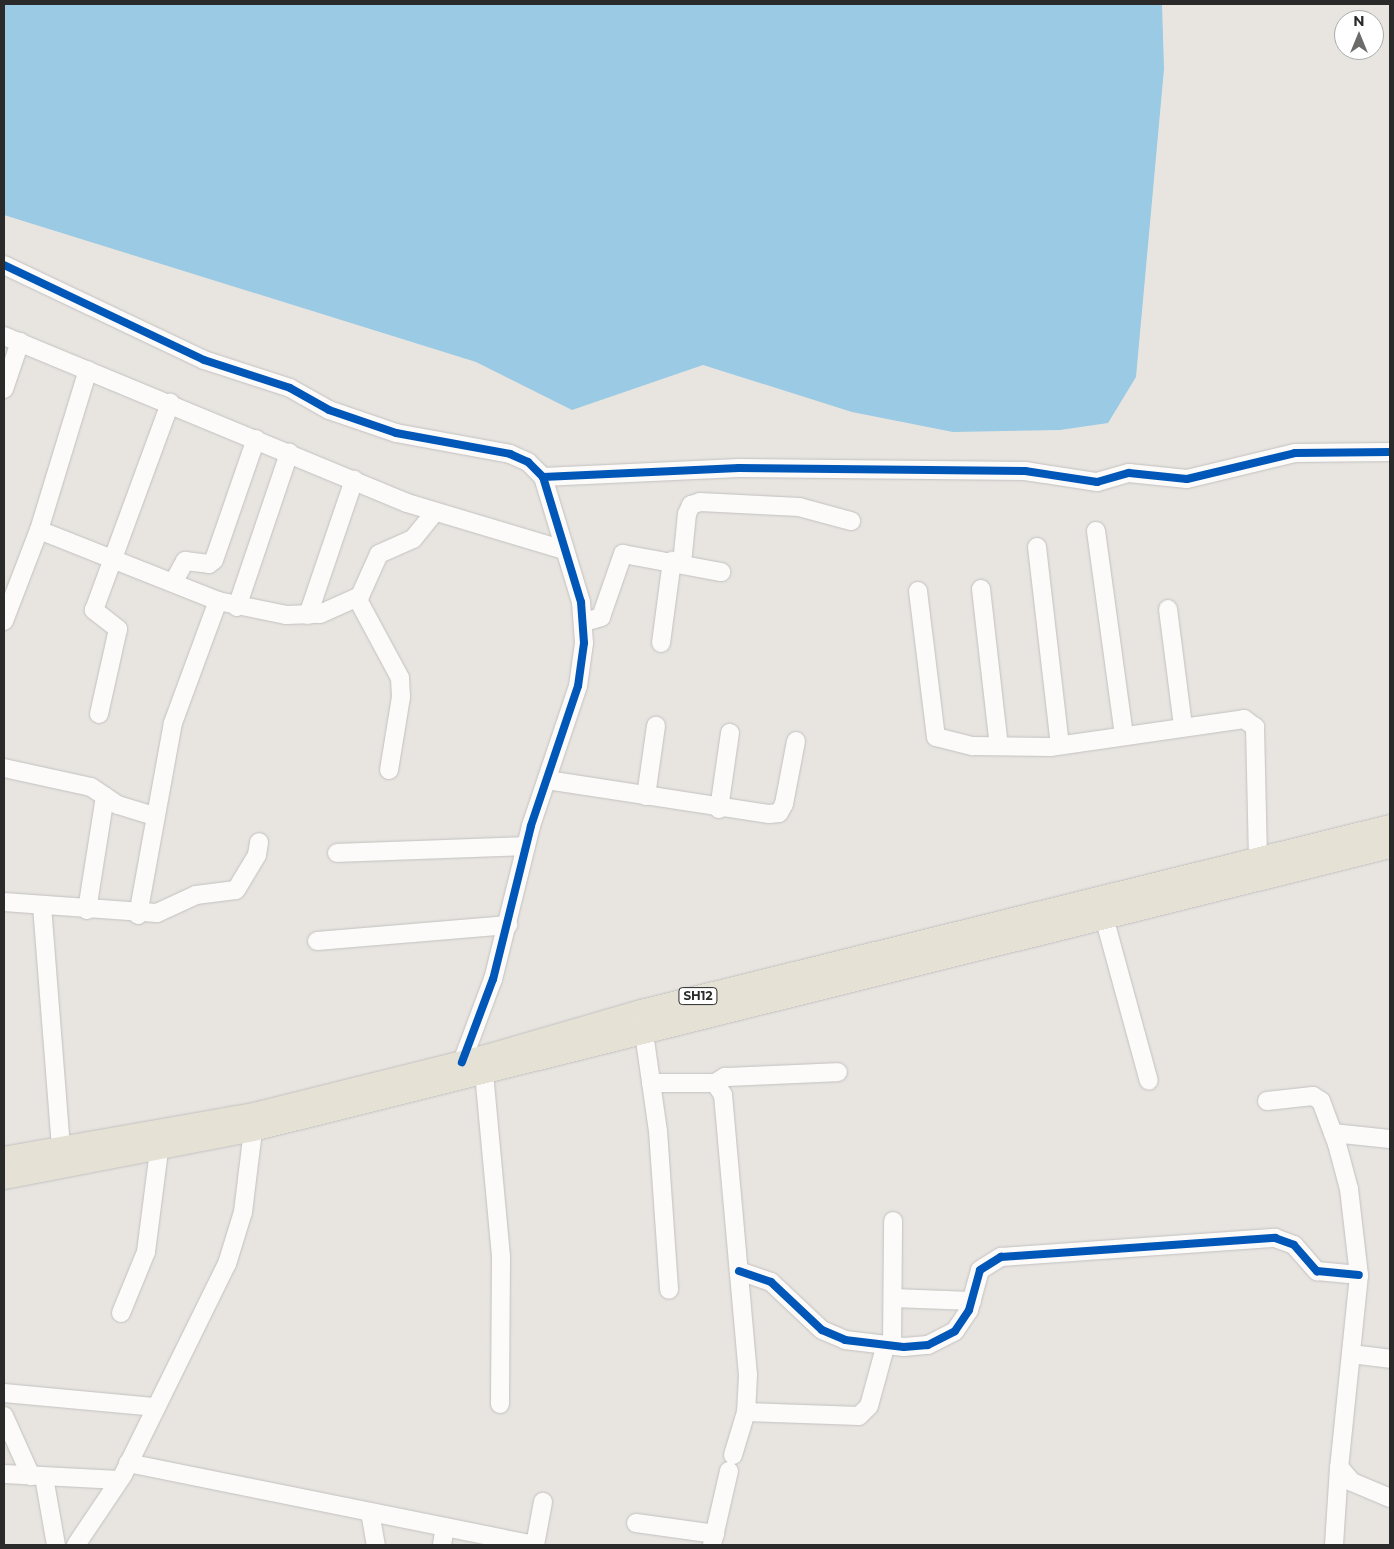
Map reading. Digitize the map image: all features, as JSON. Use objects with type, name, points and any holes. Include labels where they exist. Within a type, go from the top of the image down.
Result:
[{"type":"main road","name":"SH12","points":[[4,1158],[254,1114],[462,1062],[650,1008],[1101,907],[1258,858],[1390,826]]},
{"type":"main road","points":[[4,1178],[159,1150],[254,1130],[644,1032],[1101,907],[1390,847]]},
{"type":"street","points":[[4,265],[204,360],[290,388],[329,410],[396,433],[510,454],[528,462],[543,477],[553,498],[564,550],[584,622],[578,686],[526,846],[508,925],[462,1062]]},
{"type":"street","points":[[4,389],[12,339],[435,512],[564,550]]},
{"type":"street","points":[[4,621],[39,530],[88,370]]},
{"type":"street","points":[[100,714],[118,629],[94,610],[110,562],[170,403]]},
{"type":"street","points":[[174,582],[184,560],[209,564],[214,560],[256,439]]},
{"type":"street","points":[[543,477],[739,468],[1025,471],[1097,482],[1129,473],[1187,479],[1295,453],[1390,452]]},
{"type":"street","points":[[237,607],[289,453]]},
{"type":"street","points":[[308,615],[354,480]]},
{"type":"street","points":[[661,643],[687,514],[691,505],[700,502],[799,507],[851,522]]},
{"type":"street","points":[[39,530],[110,562],[174,582],[218,601],[237,607],[308,615],[348,605],[358,598],[379,554],[413,539],[435,512]]},
{"type":"street","points":[[1096,531],[1124,735]]},
{"type":"street","points":[[1037,547],[1060,745]]},
{"type":"street","points":[[584,622],[601,617],[623,554],[677,562],[721,572]]},
{"type":"street","points":[[981,589],[999,746]]},
{"type":"street","points":[[918,590],[936,737],[999,746],[1060,745],[1183,726],[1244,719],[1254,727],[1258,858]]},
{"type":"street","points":[[358,598],[400,678],[401,697],[388,770]]},
{"type":"street","points":[[138,915],[154,816],[173,723],[218,601]]},
{"type":"street","points":[[1168,609],[1183,726]]},
{"type":"street","points":[[646,796],[656,726]]},
{"type":"street","points":[[719,809],[730,733]]},
{"type":"street","points":[[547,780],[719,809],[779,813],[796,741]]},
{"type":"street","points":[[4,768],[82,784],[105,796],[118,806],[154,816]]},
{"type":"street","points":[[87,910],[105,796]]},
{"type":"street","points":[[4,902],[138,915],[157,913],[196,895],[236,890],[253,864],[259,842]]},
{"type":"street","points":[[337,853],[526,846]]},
{"type":"street","points":[[42,906],[61,1149]]},
{"type":"street","points":[[1101,907],[1149,1081]]},
{"type":"street","points":[[318,940],[508,925]]},
{"type":"street","points":[[644,1032],[651,1083],[669,1290]]},
{"type":"street","points":[[651,1083],[715,1083],[725,1077],[838,1072]]},
{"type":"street","points":[[484,1073],[501,1256],[500,1404]]},
{"type":"street","points":[[636,1523],[713,1540],[731,1463],[746,1412],[748,1375],[723,1094],[715,1083]]},
{"type":"street","points":[[1267,1100],[1313,1096],[1321,1101],[1333,1133],[1349,1188],[1359,1276],[1339,1468],[1334,1545]]},
{"type":"street","points":[[76,1545],[119,1480],[227,1264],[243,1212],[254,1130]]},
{"type":"street","points":[[1333,1133],[1390,1139]]},
{"type":"street","points":[[121,1314],[146,1252],[159,1150]]},
{"type":"street","points":[[746,1412],[859,1416],[869,1406],[889,1345],[893,1298],[893,1221]]},
{"type":"street","points":[[739,1271],[771,1282],[822,1330],[845,1340],[889,1345],[942,1341],[955,1331],[972,1301],[980,1270],[1001,1256],[1275,1238],[1294,1245],[1317,1271],[1359,1276]]},
{"type":"street","points":[[893,1298],[972,1301]]},
{"type":"street","points":[[1351,1354],[1390,1359]]},
{"type":"street","points":[[4,1393],[156,1407]]},
{"type":"street","points":[[4,1416],[38,1476],[56,1545]]},
{"type":"street","points":[[128,1463],[535,1545],[544,1502]]},
{"type":"street","points":[[1339,1468],[1352,1482],[1390,1498]]},
{"type":"street","points":[[4,1474],[119,1480]]},
{"type":"street","points":[[370,1512],[376,1545]]},
{"type":"street","points":[[442,1545],[445,1527]]},
{"type":"water","points":[[4,4],[1162,4],[1164,69],[1136,377],[1108,423],[1060,430],[953,432],[852,412],[703,365],[572,410],[476,362],[4,215]]},
{"type":"cycle path","points":[[4,265],[204,360],[290,388],[329,410],[396,433],[510,454],[528,462],[543,477],[581,602],[584,643],[578,686],[531,826],[493,979],[462,1062]]},
{"type":"cycle path","points":[[543,477],[739,468],[1025,471],[1097,482],[1129,473],[1187,479],[1295,453],[1390,452]]},
{"type":"cycle path","points":[[739,1271],[771,1282],[822,1330],[845,1340],[904,1347],[928,1345],[955,1331],[969,1310],[980,1270],[1001,1257],[1275,1238],[1294,1245],[1317,1271],[1359,1275]]}]
